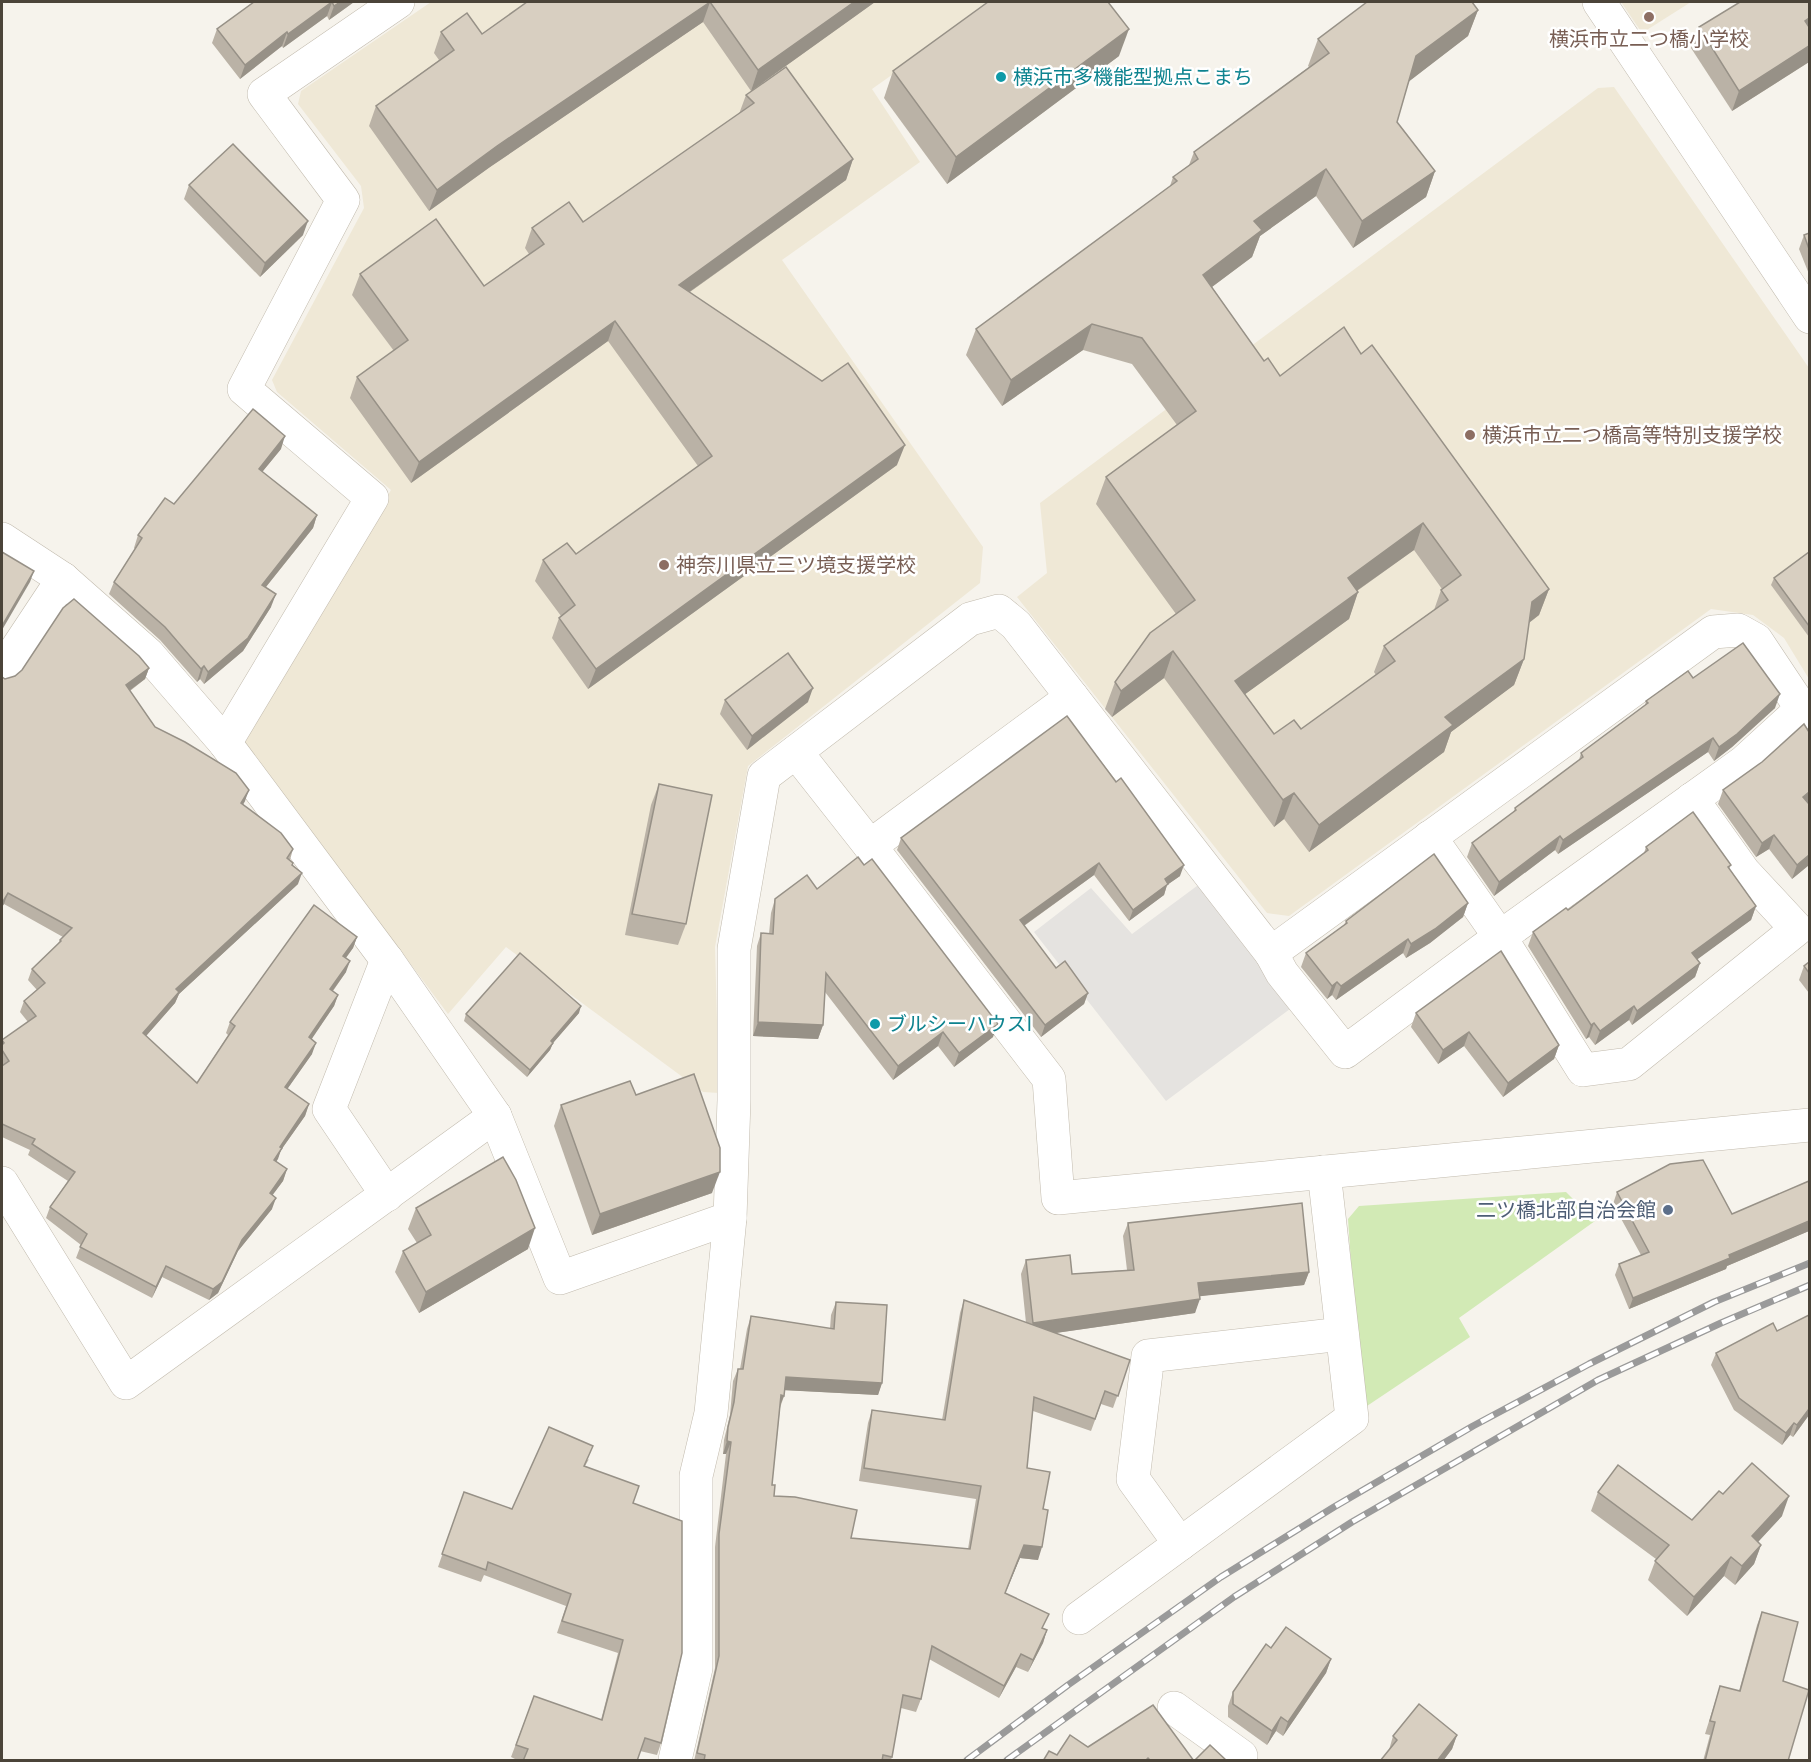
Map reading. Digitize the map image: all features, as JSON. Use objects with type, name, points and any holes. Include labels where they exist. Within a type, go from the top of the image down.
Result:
[{"type":"street","points":[[225,743],[372,498],[244,389],[343,200],[264,94],[398,2]]},
{"type":"street","points":[[1599,2],[1809,317]]},
{"type":"street","points":[[2,539],[63,579],[148,654],[225,743],[387,960],[495,1116],[560,1278],[730,1218]]},
{"type":"street","points":[[2,671],[63,579]]},
{"type":"street","points":[[675,1761],[696,1668],[696,1476],[711,1413],[730,1218],[734,1100],[734,949],[764,776],[970,619],[999,610],[1016,625],[1271,953],[1282,973],[1345,1052],[1744,762],[1806,710],[1756,640],[1738,630],[1713,632],[1271,953]]},
{"type":"street","points":[[870,846],[1072,697]]},
{"type":"street","points":[[796,752],[1048,1079],[1058,1197],[1809,1125]]},
{"type":"street","points":[[1430,837],[1500,938],[1583,1070],[1629,1064],[1797,929],[1744,872],[1692,799]]},
{"type":"street","points":[[387,960],[329,1110],[387,1195]]},
{"type":"street","points":[[2,1183],[126,1383],[495,1116]]},
{"type":"street","points":[[1079,1618],[1352,1418],[1324,1172]]},
{"type":"street","points":[[1180,1544],[1133,1479],[1148,1356],[1342,1334]]},
{"type":"street","points":[[1174,1708],[1244,1759]]},
{"type":"shaded area","name":"神奈川県立三ツ境支援学校","points":[[431,2],[995,2],[872,89],[920,162],[782,260],[983,547],[980,583],[748,766],[715,947],[719,1093],[703,1092],[506,947],[448,1014],[243,740],[391,490],[277,392],[272,380],[364,208],[361,186],[298,104],[301,91]]},
{"type":"shaded area","name":"横浜市立二つ橋小学校","points":[[1621,2],[1691,2],[1642,33]]},
{"type":"shaded area","name":"横浜市立二つ橋高等特別支援学校","points":[[1614,87],[1809,368],[1809,679],[1784,638],[1753,615],[1711,609],[1289,916],[1267,913],[1017,597],[1047,573],[1040,503],[1598,88]]},
{"type":"shaded area","points":[[1201,883],[1294,1006],[1166,1101],[1034,932],[1091,888],[1132,934]]},
{"type":"green space","points":[[1566,1192],[1595,1221],[1459,1318],[1470,1337],[1361,1410],[1348,1219],[1359,1206]]},
{"type":"building","points":[[254,2],[332,2],[288,34],[287,32],[245,65],[217,29]]},
{"type":"building","points":[[527,2],[710,2],[497,146],[437,190],[376,106],[454,50],[441,32],[467,13],[482,34]]},
{"type":"building","points":[[710,2],[854,2],[758,70]]},
{"type":"building","name":"横浜市多機能型拠点こまち","points":[[988,2],[1108,2],[1129,29],[956,157],[893,71]]},
{"type":"building","points":[[1367,2],[1472,2],[1478,10],[1416,56],[1397,122],[1435,171],[1362,221],[1326,169],[1254,221],[1262,230],[1203,275],[1264,361],[1268,358],[1280,376],[1344,327],[1361,354],[1372,345],[1549,589],[1532,602],[1524,659],[1445,717],[1453,725],[1319,825],[1294,793],[1283,800],[1173,651],[1121,691],[1115,682],[1150,633],[1195,600],[1106,477],[1196,411],[1142,338],[1092,324],[1011,380],[976,329],[1177,181],[1173,177],[1198,159],[1194,152],[1329,53],[1318,39]],"holes":[[[1423,523],[1461,575],[1441,590],[1448,600],[1384,646],[1395,661],[1301,729],[1294,720],[1274,734],[1235,681],[1358,592],[1348,578]]]},
{"type":"building","points":[[1740,2],[1809,2],[1809,18],[1805,21],[1809,27],[1809,46],[1739,91],[1699,27]]},
{"type":"building","points":[[786,67],[853,159],[679,285],[822,381],[848,363],[905,445],[596,669],[559,618],[575,605],[543,560],[567,543],[576,554],[712,456],[615,321],[419,462],[357,377],[408,340],[360,274],[436,219],[484,286],[544,244],[532,228],[569,202],[583,222],[754,103],[746,95]]},
{"type":"building","points":[[233,144],[308,221],[265,263],[189,185]]},
{"type":"building","points":[[1809,233],[1809,249],[1804,235]]},
{"type":"building","points":[[253,409],[285,436],[259,469],[317,515],[262,585],[276,594],[248,638],[208,672],[204,666],[201,669],[165,627],[114,582],[142,538],[138,535],[165,498],[174,504]]},
{"type":"building","points":[[2,552],[34,571],[2,626]]},
{"type":"building","points":[[1809,552],[1809,626],[1774,578]]},
{"type":"building","points":[[74,599],[139,656],[149,668],[126,685],[155,727],[236,773],[249,790],[241,803],[281,833],[293,849],[287,858],[302,873],[176,989],[179,992],[143,1033],[197,1083],[235,1026],[230,1022],[314,905],[357,937],[343,956],[350,961],[330,989],[338,995],[309,1037],[316,1043],[285,1087],[309,1104],[280,1147],[282,1148],[274,1160],[287,1169],[270,1193],[276,1198],[242,1240],[222,1282],[213,1289],[166,1266],[156,1287],[80,1247],[87,1234],[50,1207],[75,1172],[32,1144],[35,1139],[2,1124],[2,1066],[9,1061],[2,1050],[4,1043],[2,1040],[36,1016],[24,1001],[45,983],[32,969],[72,928],[8,893],[2,903],[2,677],[5,679],[15,676],[22,670],[63,608]]},
{"type":"building","points":[[1743,643],[1780,694],[1737,734],[1719,747],[1713,738],[1563,840],[1560,836],[1499,882],[1472,843],[1583,757],[1581,753],[1648,703],[1646,701],[1688,671],[1693,678]]},
{"type":"building","points":[[788,653],[813,688],[752,736],[725,700]]},
{"type":"building","points":[[1067,716],[1116,782],[1121,778],[1184,865],[1165,879],[1168,884],[1133,910],[1099,863],[1020,920],[1056,968],[1065,961],[1088,993],[1045,1025],[901,838]]},
{"type":"building","points":[[1804,724],[1809,732],[1809,792],[1803,797],[1809,804],[1809,855],[1797,865],[1774,835],[1762,843],[1723,790],[1762,762]]},
{"type":"building","points":[[659,784],[712,795],[686,924],[632,914]]},
{"type":"building","points":[[1693,812],[1731,865],[1728,867],[1756,906],[1692,953],[1700,963],[1637,1011],[1634,1006],[1600,1031],[1594,1023],[1591,1025],[1533,932],[1566,908],[1568,910],[1648,850],[1646,847]]},
{"type":"building","points":[[1434,854],[1468,903],[1435,929],[1411,944],[1408,939],[1341,986],[1337,982],[1332,986],[1306,953]]},
{"type":"building","points":[[858,857],[864,865],[872,859],[998,1024],[959,1053],[943,1032],[898,1066],[826,973],[823,1025],[758,1022],[761,933],[773,934],[775,899],[807,875],[817,889]]},
{"type":"building","points":[[1501,951],[1559,1045],[1508,1083],[1469,1032],[1443,1050],[1416,1013]]},
{"type":"building","points":[[520,953],[581,1006],[530,1070],[466,1014]]},
{"type":"building","points":[[1809,962],[1809,973],[1804,966]]},
{"type":"building","points":[[694,1074],[720,1148],[720,1172],[600,1214],[561,1105],[630,1081],[636,1095]]},
{"type":"building","points":[[503,1157],[516,1180],[535,1228],[426,1292],[403,1251],[431,1235],[416,1208]]},
{"type":"building","points":[[1703,1160],[1732,1214],[1809,1181],[1809,1221],[1729,1255],[1730,1258],[1633,1298],[1619,1264],[1649,1252],[1617,1192],[1670,1164]]},
{"type":"building","points":[[1302,1203],[1309,1272],[1198,1283],[1200,1299],[1033,1323],[1026,1260],[1070,1255],[1072,1274],[1134,1270],[1128,1223]]},
{"type":"building","points":[[964,1300],[1130,1360],[1118,1396],[1105,1391],[1095,1419],[1034,1397],[1027,1468],[1050,1472],[1043,1509],[1048,1510],[1042,1547],[1024,1545],[1005,1593],[1049,1614],[1042,1628],[1047,1630],[1033,1660],[1021,1654],[1004,1686],[932,1646],[921,1699],[903,1695],[892,1757],[883,1755],[882,1761],[704,1761],[705,1755],[697,1753],[719,1656],[719,1534],[731,1442],[727,1441],[728,1427],[738,1369],[743,1369],[751,1316],[834,1329],[836,1302],[887,1305],[882,1383],[786,1377],[784,1396],[781,1395],[772,1485],[775,1485],[774,1496],[795,1497],[857,1510],[851,1538],[970,1549],[981,1486],[864,1468],[872,1410],[945,1420]]},
{"type":"building","points":[[1809,1315],[1809,1409],[1797,1425],[1794,1423],[1786,1433],[1739,1398],[1716,1353],[1773,1323],[1777,1331]]},
{"type":"building","points":[[549,1427],[593,1446],[584,1466],[639,1486],[633,1503],[682,1521],[682,1653],[661,1743],[645,1738],[637,1761],[523,1761],[528,1749],[516,1745],[534,1696],[602,1720],[623,1640],[562,1621],[571,1594],[488,1562],[486,1570],[442,1554],[464,1492],[512,1509]]},
{"type":"building","points":[[1752,1463],[1789,1496],[1752,1536],[1761,1545],[1742,1566],[1731,1557],[1694,1597],[1655,1561],[1669,1545],[1598,1492],[1618,1465],[1692,1520],[1719,1491],[1723,1494]]},
{"type":"building","points":[[1762,1612],[1798,1622],[1783,1681],[1809,1690],[1788,1761],[1705,1761],[1715,1722],[1710,1721],[1720,1686],[1740,1691]]},
{"type":"building","points":[[1286,1627],[1331,1659],[1288,1722],[1281,1717],[1272,1731],[1233,1704],[1233,1692],[1266,1644],[1271,1648]]},
{"type":"building","points":[[1419,1704],[1457,1735],[1437,1761],[1380,1761],[1397,1740],[1393,1736]]},
{"type":"building","points":[[1153,1705],[1194,1761],[1151,1761],[1148,1758],[1145,1761],[1043,1761],[1049,1751],[1057,1755],[1070,1735],[1088,1747]]},
{"type":"building","points":[[1210,1745],[1227,1761],[1194,1761]]},
{"type":"railway","points":[[967,1760],[1068,1685],[1221,1577],[1334,1507],[1473,1426],[1589,1364],[1714,1302],[1810,1263]]},
{"type":"railway","points":[[1007,1760],[1234,1597],[1352,1522],[1598,1380],[1810,1285]]},
{"type":"place","name":"横浜市立二つ橋小学校","points":[[1649,17]]},
{"type":"place","name":"横浜市多機能型拠点こまち","points":[[1001,77]]},
{"type":"place","name":"横浜市立二つ橋高等特別支援学校","points":[[1470,435]]},
{"type":"place","name":"神奈川県立三ツ境支援学校","points":[[664,565]]},
{"type":"place","name":"ブルシーハウスI","points":[[875,1024]]},
{"type":"place","name":"二ツ橋北部自治会館","points":[[1668,1210]]}]
